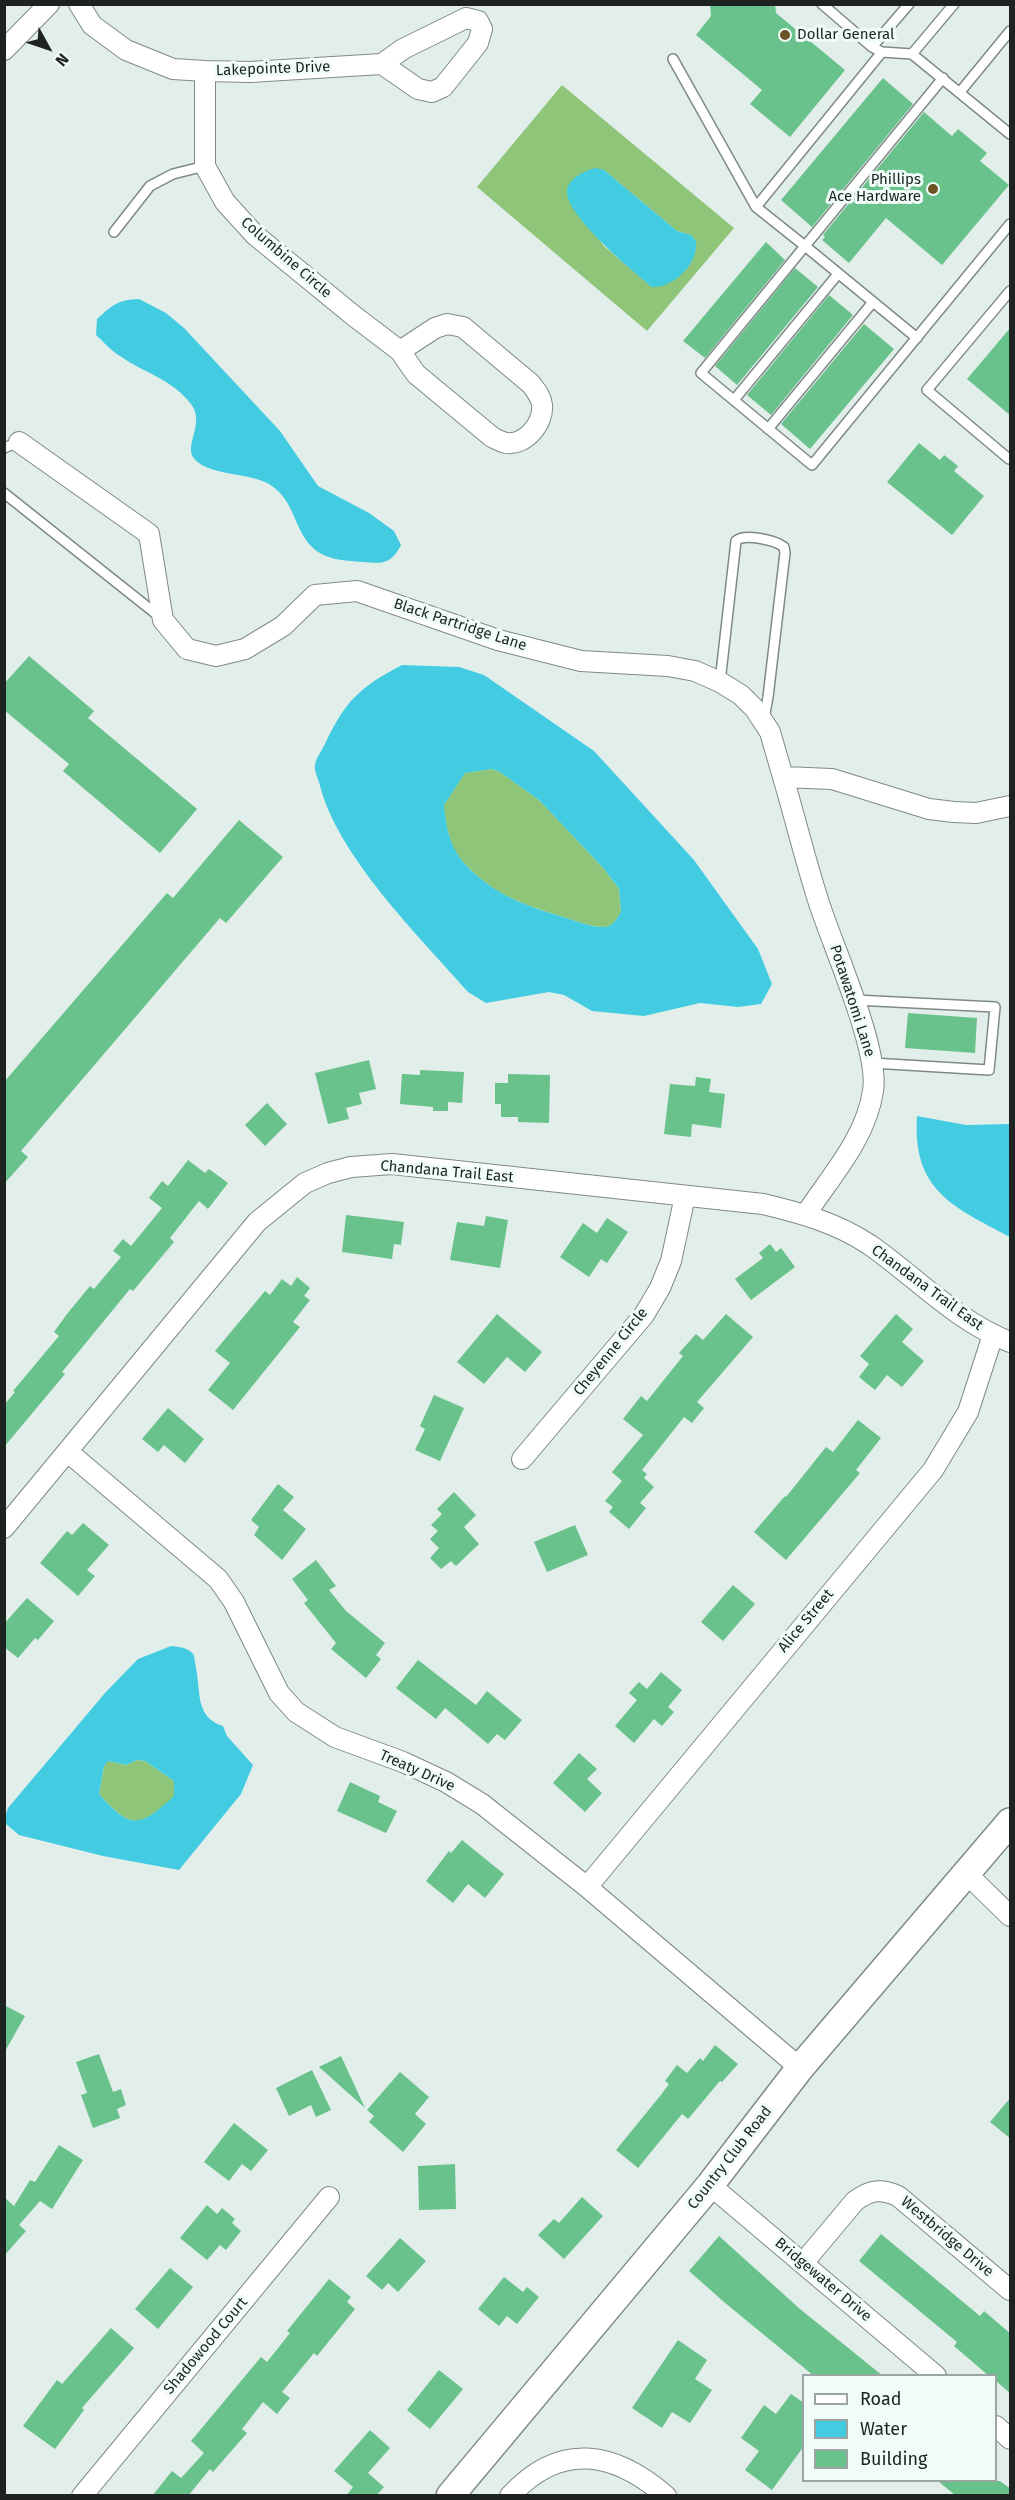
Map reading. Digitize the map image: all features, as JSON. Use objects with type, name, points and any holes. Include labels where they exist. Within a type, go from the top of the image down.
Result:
[{"type":"street","points":[[8,40],[49,4]]},
{"type":"street","name":"Lakepointe Drive","points":[[79,4],[92,25],[126,50],[173,69],[250,72],[382,64]]},
{"type":"street","points":[[466,18],[478,21],[482,29],[478,43],[471,52],[443,87],[432,92],[418,89],[382,64],[403,49],[466,18]]},
{"type":"street","name":"Columbine Circle","points":[[205,71],[205,166],[225,202],[255,235],[400,351],[416,374],[492,437],[507,443],[523,439],[533,431],[540,419],[542,408],[540,395],[531,384],[463,327],[447,324],[435,328],[400,351]]},
{"type":"street","points":[[12,445],[149,534],[163,620]]},
{"type":"street","name":"Black Partridge Lane","points":[[163,620],[187,649],[216,656],[245,649],[283,626],[315,595],[357,591],[498,640],[581,661],[668,666],[695,671],[720,682],[741,695],[770,732],[783,777]]},
{"type":"street","points":[[783,777],[832,779],[929,809],[976,813],[1011,806]]},
{"type":"street","name":"Potawatomi Lane","points":[[783,777],[818,900],[872,1063],[874,1090],[868,1115],[855,1142],[806,1214]]},
{"type":"street","name":"Chandana Trail East","points":[[4,1528],[256,1222],[305,1183],[328,1173],[351,1167],[392,1164],[763,1204],[806,1214],[841,1228],[870,1245],[937,1299],[1002,1339]]},
{"type":"street","name":"Cheyenne Circle","points":[[522,1459],[644,1315],[660,1288],[671,1261],[685,1197]]},
{"type":"street","name":"Alice Street","points":[[586,1887],[933,1470],[968,1412],[1002,1339]]},
{"type":"street","name":"Treaty Drive","points":[[68,1452],[218,1580],[234,1602],[279,1694],[296,1712],[335,1737],[403,1762],[446,1782],[482,1804],[586,1887],[801,2068]]},
{"type":"street","name":"Country Club Road","points":[[450,2496],[710,2185],[801,2068],[1011,1822]]},
{"type":"street","points":[[967,1874],[1011,1916]]},
{"type":"street","name":"Bridgewater Drive","points":[[710,2185],[934,2374]]},
{"type":"street","name":"Westbridge Drive","points":[[803,2263],[855,2201],[876,2190],[887,2191],[898,2196],[1011,2290]]},
{"type":"street","name":"Shadowood Court","points":[[82,2496],[329,2198]]},
{"type":"street","points":[[997,2427],[1011,2439]]},
{"type":"street","points":[[510,2496],[525,2480],[542,2469],[560,2462],[601,2459],[625,2466],[648,2480],[666,2496]]},
{"type":"lane","points":[[822,4],[872,47],[882,52],[912,54],[1011,134]]},
{"type":"lane","points":[[872,47],[909,4]]},
{"type":"lane","points":[[912,54],[954,4]]},
{"type":"lane","points":[[960,92],[1011,31]]},
{"type":"lane","points":[[756,207],[882,52]]},
{"type":"lane","points":[[673,58],[756,207],[917,338]]},
{"type":"lane","points":[[943,78],[700,373],[812,465],[1011,224]]},
{"type":"lane","points":[[114,232],[150,186],[173,174],[205,166]]},
{"type":"lane","points":[[734,400],[838,274]]},
{"type":"lane","points":[[1011,291],[927,390],[1009,459],[1011,457]]},
{"type":"lane","points":[[768,429],[873,302]]},
{"type":"lane","points":[[4,493],[163,620]]},
{"type":"lane","points":[[720,682],[736,541],[742,537],[778,543],[784,547],[785,553],[763,722]]},
{"type":"lane","points":[[853,1000],[995,1007],[989,1070],[872,1063]]},
{"type":"green space","points":[[562,85],[734,228],[647,331],[477,187]],"holes":[[[604,170],[677,231],[691,235],[652,287],[604,246],[571,203]]]},
{"type":"green space","points":[[492,769],[500,772],[539,800],[605,870],[619,889],[621,913],[613,924],[608,927],[591,926],[513,899],[477,876],[460,858],[450,837],[443,805],[465,773]]},
{"type":"green space","points":[[137,1760],[145,1761],[174,1781],[174,1797],[152,1815],[135,1821],[120,1814],[99,1794],[104,1766],[108,1761],[126,1765]]},
{"type":"water","points":[[595,168],[604,170],[677,231],[691,235],[696,241],[693,258],[676,279],[652,287],[602,242],[576,214],[569,201],[568,186],[578,176]]},
{"type":"water","points":[[139,299],[166,313],[184,328],[280,431],[318,486],[369,513],[394,531],[401,545],[394,556],[381,563],[370,563],[336,559],[319,552],[303,535],[280,492],[260,480],[207,468],[193,457],[191,446],[196,418],[191,404],[167,382],[129,362],[96,335],[97,319],[107,310],[120,302]]},
{"type":"water","points":[[402,665],[459,667],[484,675],[594,751],[694,860],[758,949],[772,984],[761,1004],[738,1007],[700,1003],[644,1016],[592,1011],[564,995],[549,992],[486,1003],[468,992],[404,920],[361,866],[328,810],[315,769],[318,757],[332,729],[347,706],[364,688]],"holes":[[[492,769],[500,772],[539,800],[605,870],[619,889],[621,912],[610,926],[600,927],[587,924],[513,899],[489,885],[460,858],[450,837],[444,805],[465,773]]]},
{"type":"water","points":[[917,1116],[966,1125],[1010,1124],[1010,1237],[954,1205],[929,1179],[921,1162],[917,1141]]},
{"type":"water","points":[[171,1646],[191,1652],[195,1659],[203,1710],[214,1722],[223,1726],[227,1736],[253,1765],[241,1794],[179,1870],[103,1856],[19,1835],[6,1824],[5,1817],[8,1808],[105,1693],[138,1659]],"holes":[[[137,1760],[145,1761],[174,1781],[174,1796],[143,1819],[128,1819],[119,1814],[99,1794],[104,1766],[108,1761],[126,1765]]]},
{"type":"building","points":[[710,4],[775,4],[776,13],[845,70],[790,137],[750,104],[762,90],[696,35],[711,16]]},
{"type":"building","points":[[883,78],[913,104],[812,227],[781,200]]},
{"type":"building","name":"Phillips Ace Hardware","points":[[924,112],[952,136],[958,129],[987,153],[980,161],[1009,185],[942,265],[886,218],[849,263],[822,240],[825,237],[823,235]]},
{"type":"building","points":[[766,242],[785,260],[705,358],[683,341]]},
{"type":"building","points":[[795,268],[818,287],[737,385],[715,366]]},
{"type":"building","points":[[829,295],[853,315],[771,415],[747,395]]},
{"type":"building","points":[[864,324],[894,349],[810,449],[781,424]]},
{"type":"building","points":[[1011,327],[1011,416],[967,379]]},
{"type":"building","points":[[919,443],[940,460],[944,455],[958,466],[954,471],[984,496],[952,535],[887,482]]},
{"type":"building","points":[[29,656],[94,711],[88,718],[197,809],[160,853],[63,771],[69,764],[4,710],[4,684]]},
{"type":"building","points":[[239,820],[283,857],[226,923],[220,918],[21,1151],[28,1157],[4,1184],[4,1082],[167,893],[173,898]]},
{"type":"building","points":[[908,1013],[977,1018],[975,1053],[905,1048]]},
{"type":"building","points":[[369,1060],[376,1089],[359,1093],[362,1104],[346,1108],[349,1119],[328,1124],[315,1073]]},
{"type":"building","points":[[420,1070],[464,1072],[462,1103],[448,1102],[448,1111],[433,1111],[433,1107],[400,1104],[402,1074],[420,1075]]},
{"type":"building","points":[[508,1074],[550,1075],[549,1123],[518,1122],[518,1117],[501,1117],[501,1104],[495,1104],[495,1083],[508,1083]]},
{"type":"building","points":[[696,1077],[711,1079],[709,1092],[725,1094],[721,1128],[692,1124],[691,1137],[664,1134],[670,1084],[695,1086]]},
{"type":"building","points":[[267,1103],[287,1124],[265,1146],[245,1125]]},
{"type":"building","points":[[188,1160],[205,1173],[209,1169],[228,1183],[208,1209],[199,1201],[170,1238],[174,1242],[133,1291],[130,1289],[62,1372],[65,1374],[4,1447],[4,1405],[59,1336],[54,1332],[67,1314],[90,1286],[94,1289],[121,1257],[113,1251],[123,1239],[131,1246],[162,1208],[149,1198],[162,1181],[168,1186]]},
{"type":"building","points":[[346,1215],[404,1222],[401,1245],[394,1244],[392,1259],[342,1252]]},
{"type":"building","points":[[486,1216],[508,1220],[500,1268],[450,1260],[457,1222],[484,1226]]},
{"type":"building","points":[[607,1218],[628,1232],[607,1263],[601,1259],[589,1277],[560,1257],[583,1223],[597,1233]]},
{"type":"building","points":[[770,1244],[776,1252],[781,1248],[795,1267],[751,1300],[735,1279],[763,1258],[759,1253]]},
{"type":"building","points":[[297,1277],[310,1288],[304,1296],[310,1300],[293,1322],[300,1327],[233,1410],[208,1390],[230,1363],[215,1351],[265,1291],[270,1295],[282,1279],[291,1286]]},
{"type":"building","points":[[497,1314],[542,1352],[525,1372],[507,1357],[484,1384],[457,1362]]},
{"type":"building","points":[[726,1314],[753,1337],[697,1402],[704,1408],[692,1423],[684,1417],[642,1470],[647,1474],[644,1478],[654,1487],[640,1503],[646,1508],[629,1529],[609,1512],[613,1507],[605,1501],[622,1481],[612,1472],[643,1435],[623,1419],[641,1396],[647,1401],[683,1356],[679,1353],[696,1334],[703,1340]]},
{"type":"building","points":[[896,1314],[913,1329],[902,1342],[924,1361],[902,1387],[887,1375],[875,1390],[859,1377],[869,1364],[860,1356]]},
{"type":"building","points":[[434,1395],[464,1408],[440,1461],[415,1450],[425,1429],[420,1426]]},
{"type":"building","points":[[168,1408],[204,1439],[185,1463],[164,1445],[158,1452],[142,1439]]},
{"type":"building","points":[[858,1420],[881,1438],[856,1470],[860,1473],[786,1560],[754,1532],[826,1447],[833,1452]]},
{"type":"building","points":[[278,1484],[294,1497],[283,1510],[306,1529],[282,1560],[254,1535],[259,1527],[251,1520]]},
{"type":"building","points":[[454,1492],[476,1515],[464,1527],[479,1544],[456,1566],[451,1561],[441,1569],[430,1558],[439,1548],[430,1539],[438,1531],[431,1525],[442,1514],[437,1509]]},
{"type":"building","points":[[83,1523],[109,1545],[87,1570],[95,1576],[78,1596],[40,1563],[67,1531],[72,1535]]},
{"type":"building","points":[[575,1525],[588,1555],[547,1572],[534,1542]]},
{"type":"building","points":[[316,1560],[336,1586],[329,1590],[346,1611],[385,1643],[376,1655],[381,1659],[366,1678],[331,1649],[336,1643],[304,1603],[308,1600],[292,1579]]},
{"type":"building","points":[[733,1585],[755,1604],[723,1641],[701,1622]]},
{"type":"building","points":[[27,1598],[54,1621],[18,1658],[4,1647],[4,1624]]},
{"type":"building","points":[[418,1660],[476,1705],[487,1691],[522,1720],[505,1740],[497,1734],[488,1744],[445,1708],[436,1719],[396,1688]]},
{"type":"building","points":[[661,1672],[682,1690],[668,1707],[674,1712],[662,1726],[654,1719],[634,1743],[615,1726],[637,1700],[629,1693],[639,1682],[647,1689]]},
{"type":"building","points":[[579,1753],[597,1769],[587,1779],[602,1793],[585,1812],[553,1783]]},
{"type":"building","points":[[350,1782],[380,1796],[378,1802],[397,1811],[386,1833],[337,1811]]},
{"type":"building","points":[[462,1840],[504,1874],[485,1898],[468,1884],[453,1903],[426,1881],[449,1851],[451,1853]]},
{"type":"building","points":[[4,2005],[25,2016],[4,2053]]},
{"type":"building","points":[[715,2045],[738,2064],[722,2082],[720,2081],[688,2119],[682,2114],[638,2168],[616,2150],[669,2084],[665,2081],[677,2065],[687,2073],[700,2058],[703,2061]]},
{"type":"building","points":[[99,2054],[113,2092],[121,2089],[126,2105],[117,2109],[120,2118],[93,2128],[81,2095],[87,2093],[76,2062]]},
{"type":"building","points":[[341,2056],[365,2108],[319,2067]]},
{"type":"building","points":[[312,2070],[331,2110],[316,2117],[311,2105],[289,2116],[276,2088]]},
{"type":"building","points":[[400,2072],[429,2097],[415,2114],[426,2124],[403,2152],[369,2122],[374,2116],[367,2110]]},
{"type":"building","points":[[1011,2097],[1011,2139],[990,2122]]},
{"type":"building","points":[[234,2123],[268,2150],[251,2171],[242,2164],[229,2181],[204,2162]]},
{"type":"building","points":[[59,2145],[83,2160],[52,2209],[40,2201],[19,2225],[26,2231],[4,2256],[4,2197],[14,2206],[30,2180],[35,2182]]},
{"type":"building","points":[[455,2164],[456,2209],[419,2210],[418,2166]]},
{"type":"building","points":[[582,2197],[603,2216],[564,2259],[538,2235],[554,2219],[559,2223]]},
{"type":"building","points":[[207,2205],[217,2214],[222,2208],[235,2219],[232,2223],[241,2231],[226,2250],[220,2245],[207,2260],[180,2238]]},
{"type":"building","points":[[881,2234],[980,2316],[984,2311],[1011,2334],[1011,2394],[997,2382],[997,2374],[987,2374],[954,2346],[957,2342],[859,2261]]},
{"type":"building","points":[[719,2236],[800,2309],[881,2374],[812,2374],[689,2271]]},
{"type":"building","points":[[400,2238],[426,2261],[398,2292],[388,2283],[382,2290],[366,2276]]},
{"type":"building","points":[[170,2268],[193,2287],[158,2329],[135,2309]]},
{"type":"building","points":[[504,2277],[523,2292],[527,2287],[539,2297],[517,2324],[507,2316],[499,2326],[478,2309]]},
{"type":"building","points":[[329,2279],[351,2297],[347,2302],[355,2309],[317,2356],[314,2353],[282,2392],[290,2398],[277,2414],[263,2402],[242,2429],[247,2433],[213,2472],[210,2469],[188,2496],[152,2496],[172,2471],[181,2478],[204,2453],[191,2441],[261,2357],[267,2362],[290,2333],[287,2331]]},
{"type":"building","points":[[111,2328],[134,2348],[82,2408],[84,2410],[55,2449],[23,2426],[57,2380],[62,2384]]},
{"type":"building","points":[[678,2340],[707,2360],[695,2379],[712,2390],[690,2423],[672,2412],[662,2428],[632,2408]]},
{"type":"building","points":[[439,2370],[463,2389],[430,2429],[407,2410]]},
{"type":"building","points":[[791,2394],[802,2402],[802,2449],[772,2490],[745,2470],[759,2451],[741,2438],[764,2405],[776,2414]]},
{"type":"building","points":[[370,2430],[390,2448],[368,2473],[384,2487],[376,2496],[346,2496],[353,2487],[334,2471]]},
{"type":"building","points":[[1000,2481],[1011,2489],[1011,2496],[956,2496],[939,2482]]},
{"type":"place","name":"Dollar General","points":[[785,35]]},
{"type":"place","name":"Phillips Ace Hardware","points":[[933,189]]}]
